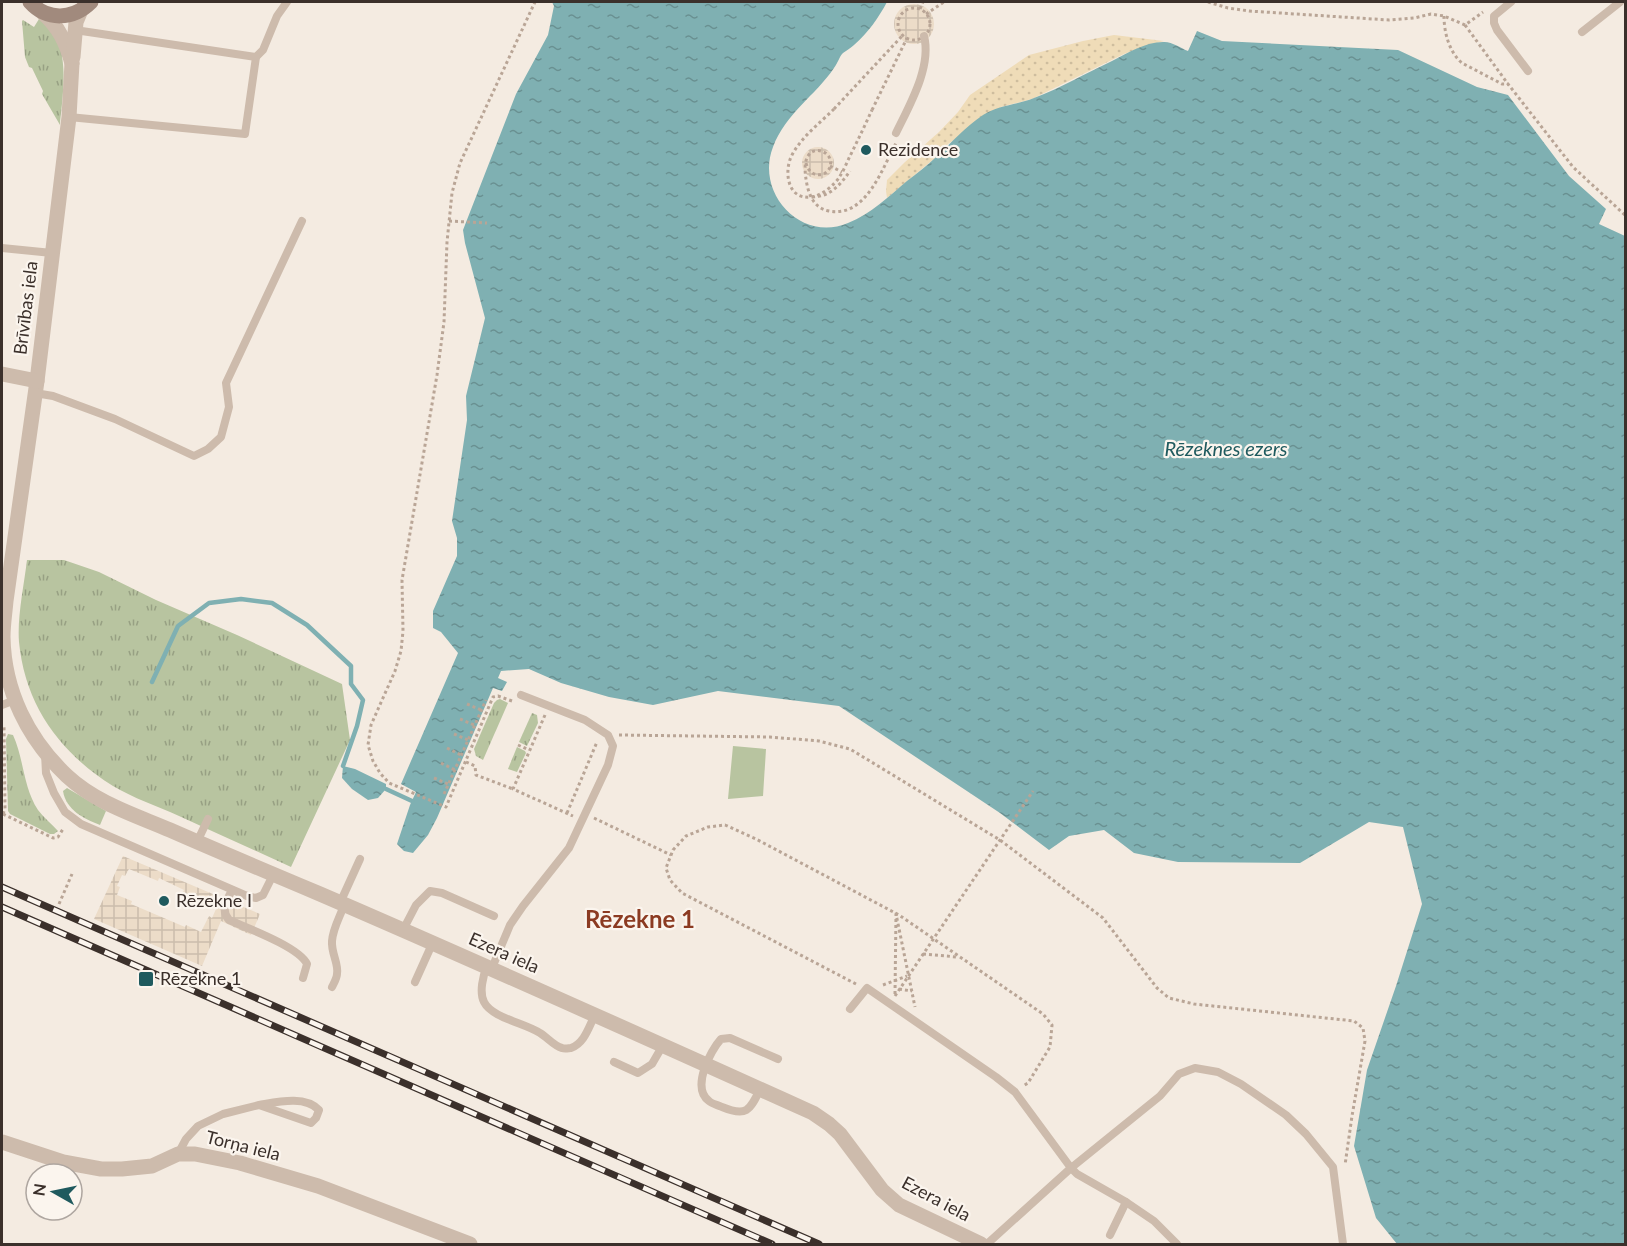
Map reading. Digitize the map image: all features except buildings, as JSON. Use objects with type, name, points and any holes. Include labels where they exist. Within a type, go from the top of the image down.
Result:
[{"type":"main road","points":[[30,2],[44,13],[53,16],[62,16],[86,6]]},
{"type":"street","name":"Brīvības iela","points":[[8,702],[8,676],[3,635],[6,601],[36,387],[69,117],[75,30],[86,6]]},
{"type":"street","points":[[44,13],[60,30],[72,63]]},
{"type":"street","points":[[2,374],[36,387]]},
{"type":"street","name":"Ezera iela","points":[[8,702],[45,754],[70,778],[98,799],[490,967],[813,1113],[840,1134],[882,1190],[899,1205],[981,1245]]},
{"type":"street","name":"Torņa iela","points":[[2,1142],[63,1162],[100,1169],[152,1166],[178,1154],[195,1154],[240,1163],[318,1186],[470,1245]]},
{"type":"lane","points":[[69,117],[246,134],[256,57],[263,50],[277,16],[287,2]]},
{"type":"lane","points":[[1511,2],[1494,16],[1494,23],[1528,71]]},
{"type":"lane","points":[[1582,32],[1620,2]]},
{"type":"lane","points":[[75,30],[256,57]]},
{"type":"lane","points":[[896,133],[918,86],[923,69],[926,41],[924,36]]},
{"type":"lane","points":[[36,387],[53,396],[115,419],[194,456],[208,449],[221,437],[229,407],[226,383],[302,221]]},
{"type":"lane","points":[[2,248],[52,252]]},
{"type":"lane","points":[[521,695],[585,720],[608,735],[613,746],[608,765],[569,848],[510,926],[490,967],[484,974],[482,995],[484,1003],[491,1010],[539,1032],[561,1048],[569,1049],[583,1039],[595,1015]]},
{"type":"lane","points":[[45,754],[46,773],[54,793],[65,812],[81,824],[247,896],[256,898],[263,896],[273,875]]},
{"type":"lane","points":[[197,842],[208,819]]},
{"type":"lane","points":[[332,987],[337,975],[332,943],[334,929],[360,860]]},
{"type":"lane","points":[[232,890],[224,908],[226,917],[299,954],[307,964],[303,978]]},
{"type":"lane","points":[[403,930],[416,904],[430,891],[442,893],[494,916]]},
{"type":"lane","points":[[415,982],[433,942]]},
{"type":"lane","points":[[850,1009],[867,988],[892,1000],[919,1024],[1015,1092],[1077,1174],[1154,1221],[1177,1245]]},
{"type":"lane","points":[[760,1089],[754,1104],[742,1112],[735,1112],[708,1101],[703,1093],[701,1080],[716,1044],[721,1039],[730,1038],[778,1059]]},
{"type":"lane","points":[[614,1062],[638,1073],[652,1064],[663,1046]]},
{"type":"lane","points":[[987,1245],[1071,1168],[1160,1096],[1179,1074],[1195,1068],[1218,1072],[1241,1084],[1286,1115],[1306,1134],[1333,1167],[1343,1245]]},
{"type":"lane","points":[[178,1154],[186,1139],[198,1126],[224,1114],[259,1105],[290,1100],[314,1104],[319,1110],[311,1123],[259,1105]]},
{"type":"lane","points":[[1110,1235],[1126,1202]]},
{"type":"path","points":[[493,697],[446,807],[389,783],[380,773],[368,745],[371,725],[395,671],[401,651],[402,580],[443,333],[452,193],[460,163],[535,2]]},
{"type":"path","points":[[920,9],[923,2]]},
{"type":"path","points":[[812,197],[828,189],[840,177],[907,38],[898,24],[902,13],[914,8],[926,14],[944,2]]},
{"type":"path","points":[[1208,2],[1238,10],[1389,20],[1431,14],[1444,16],[1466,25],[1508,84],[1573,166],[1626,216]]},
{"type":"path","points":[[1466,25],[1488,8]]},
{"type":"path","points":[[1444,16],[1449,43],[1457,59],[1502,84],[1508,84]]},
{"type":"path","points":[[850,171],[842,184],[833,191],[824,196],[812,197],[797,194],[789,186],[787,174],[791,156],[799,144],[903,35]]},
{"type":"path","points":[[806,163],[813,174],[819,175],[825,173],[830,166],[829,156],[818,150],[807,157],[806,163],[805,172],[807,184],[814,202],[824,210],[835,212],[844,210],[862,200],[872,189],[896,143],[896,133]]},
{"type":"path","points":[[830,166],[842,172]]},
{"type":"path","points":[[449,221],[487,223]]},
{"type":"path","points":[[444,794],[486,700]]},
{"type":"path","points":[[467,704],[481,710]]},
{"type":"path","points":[[513,789],[545,714],[552,717]]},
{"type":"path","points":[[460,719],[474,725]]},
{"type":"path","points":[[4,726],[5,809],[2,813],[53,838],[58,837],[63,829]]},
{"type":"path","points":[[454,734],[468,740]]},
{"type":"path","points":[[608,735],[770,737],[819,741],[850,749],[1000,840],[1103,918],[1157,988],[1169,998],[1194,1004],[1354,1021],[1363,1028],[1365,1041],[1345,1161],[1346,1173]]},
{"type":"path","points":[[567,813],[597,744],[592,738]]},
{"type":"path","points":[[518,745],[529,750]]},
{"type":"path","points":[[447,748],[461,755]]},
{"type":"path","points":[[465,762],[475,766],[476,775],[671,855]]},
{"type":"path","points":[[441,763],[455,770]]},
{"type":"path","points":[[434,778],[448,784]]},
{"type":"path","points":[[892,1000],[897,989],[909,975],[1033,791]]},
{"type":"path","points":[[858,984],[682,893],[670,880],[666,868],[673,850],[686,836],[708,827],[725,825],[756,839],[896,914],[1043,1014],[1052,1025],[1050,1047],[1028,1083],[1015,1092]]},
{"type":"path","points":[[59,904],[72,874]]},
{"type":"path","points":[[896,914],[919,1024]]},
{"type":"path","points":[[896,914],[895,980],[897,989]]},
{"type":"path","points":[[923,954],[960,957]]},
{"type":"path","points":[[909,975],[877,987],[912,991]]},
{"type":"green space","points":[[39,19],[50,28],[57,39],[61,53],[64,82],[60,125],[42,94],[43,91],[25,57],[22,21],[34,27]]},
{"type":"green space","points":[[27,560],[64,560],[99,572],[342,684],[350,740],[291,867],[113,786],[94,773],[62,743],[37,707],[23,665],[19,642],[19,623]]},
{"type":"green space","points":[[500,699],[508,703],[483,760],[476,756],[474,749],[494,703]]},
{"type":"green space","points":[[532,713],[537,715],[538,723],[527,746],[519,742]]},
{"type":"green space","points":[[8,734],[13,735],[17,744],[33,801],[40,813],[58,831],[54,834],[8,811],[6,739]]},
{"type":"green space","points":[[733,746],[766,749],[763,796],[728,799]]},
{"type":"green space","points":[[517,747],[526,753],[517,772],[508,769]]},
{"type":"green space","points":[[67,788],[106,811],[100,825],[82,817],[72,809],[63,791]]},
{"type":"sand","points":[[1114,35],[1164,41],[1124,54],[1032,99],[1001,107],[948,144],[935,158],[887,198],[887,180],[939,132],[970,95],[1029,55]]},
{"type":"shaded area","points":[[914,4],[922,5],[928,10],[933,16],[933,32],[928,38],[922,43],[914,44],[906,43],[900,38],[895,32],[894,24],[895,16],[900,10],[906,5]]},
{"type":"shaded area","points":[[818,147],[829,152],[834,163],[829,174],[818,179],[807,174],[802,163],[807,152]]},
{"type":"shaded area","points":[[123,856],[260,914],[251,935],[221,921],[202,966],[94,919]],"holes":[[[129,869],[158,881],[159,878],[184,890],[183,892],[197,898],[197,901],[216,909],[212,918],[209,916],[201,932],[131,904],[132,901],[117,895],[120,887],[117,886],[122,875],[125,876]]]},
{"type":"water","name":"Rēzeknes ezers","points":[[552,2],[887,2],[868,30],[840,56],[826,78],[785,124],[773,147],[769,164],[776,197],[786,210],[799,220],[814,226],[831,227],[848,223],[864,215],[929,164],[983,115],[1044,94],[1143,46],[1163,42],[1188,51],[1197,31],[1222,41],[1398,50],[1477,87],[1508,95],[1569,176],[1606,209],[1599,224],[1625,236],[1625,1244],[1397,1244],[1376,1218],[1354,1146],[1367,1070],[1422,904],[1403,827],[1369,822],[1300,863],[1178,862],[1134,853],[1104,830],[1069,836],[1049,850],[1000,813],[839,706],[718,691],[653,705],[609,697],[561,683],[529,669],[501,671],[498,678],[507,682],[502,691],[493,688],[428,835],[413,853],[404,851],[397,844],[416,792],[401,784],[458,653],[441,632],[433,628],[433,611],[457,556],[457,538],[452,521],[467,420],[466,396],[485,318],[463,230],[516,94],[548,35],[554,6]]},
{"type":"water","points":[[343,766],[355,769],[386,784],[386,789],[378,798],[368,800],[352,789],[342,778]]},
{"type":"waterway","points":[[152,682],[178,626],[209,603],[241,599],[272,603],[307,625],[351,666],[351,684],[363,700],[343,766]]},
{"type":"waterway","points":[[386,789],[412,801]]},
{"type":"railway","points":[[2,887],[819,1244]]},
{"type":"railway","points":[[2,907],[772,1244]]},
{"type":"place","name":"Rezidence","points":[[866,150]]},
{"type":"place","name":"Rēzekne I","points":[[164,901]]},
{"type":"place","name":"Rēzekne 1","points":[[146,979]]},
{"type":"district","name":"Rēzekne 1","points":[[640,920]]}]
